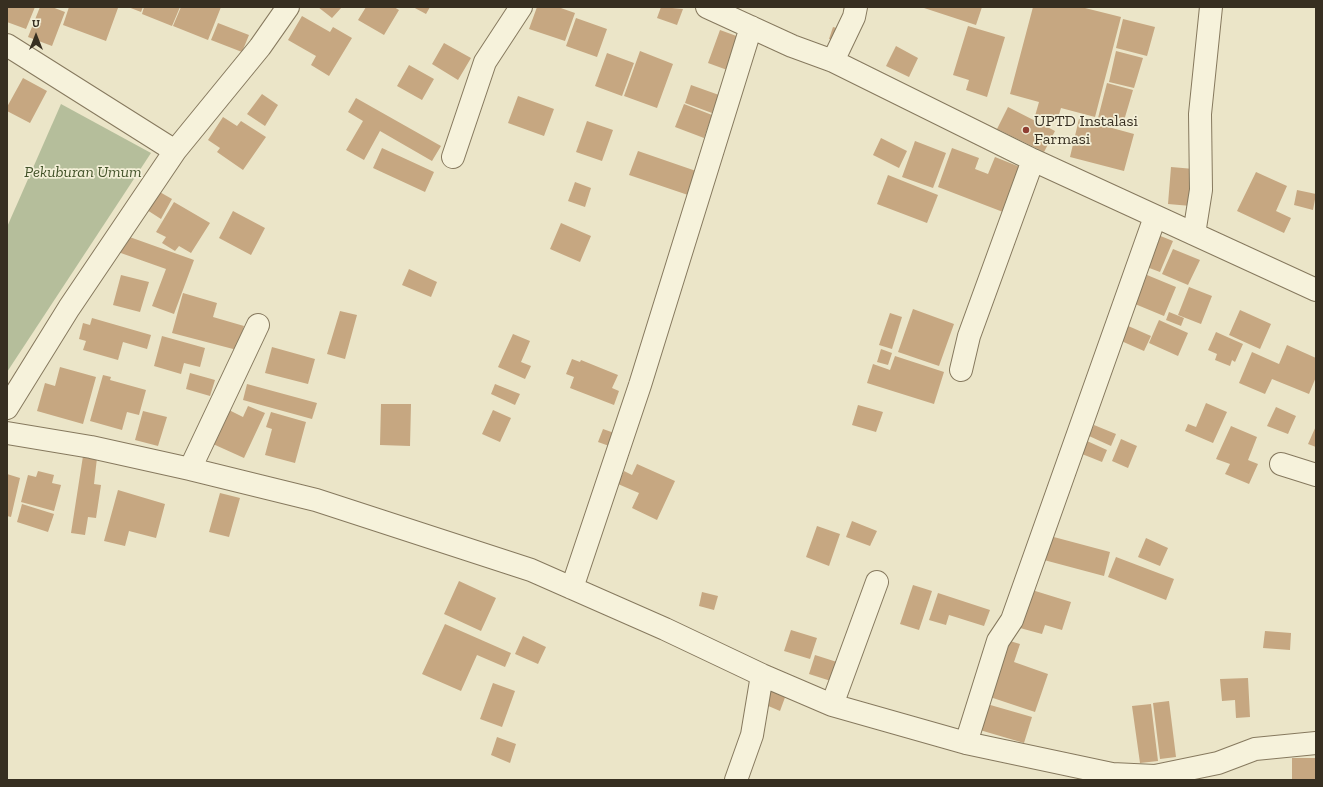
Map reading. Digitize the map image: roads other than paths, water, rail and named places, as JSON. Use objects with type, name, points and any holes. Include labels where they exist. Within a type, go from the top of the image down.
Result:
[{"type":"street","points":[[7,408],[69,308],[176,151],[260,48],[288,7]]},
{"type":"street","points":[[453,157],[485,62],[521,7]]},
{"type":"street","points":[[707,7],[792,46],[833,62],[1033,160],[1316,290]]},
{"type":"street","points":[[833,62],[854,17],[856,7]]},
{"type":"street","points":[[1194,234],[1202,190],[1200,114],[1211,7]]},
{"type":"street","points":[[572,588],[640,385],[751,27]]},
{"type":"street","points":[[7,45],[176,151]]},
{"type":"street","points":[[961,370],[969,336],[1033,160]]},
{"type":"street","points":[[966,743],[998,641],[1012,620],[1155,217]]},
{"type":"street","points":[[190,469],[258,325]]},
{"type":"street","points":[[7,433],[91,447],[190,469],[323,503],[531,570],[762,675],[832,705],[966,743],[1112,774],[1155,776],[1218,763],[1255,749],[1316,743]]},
{"type":"street","points":[[1281,464],[1316,474]]},
{"type":"street","points":[[832,705],[877,582]]},
{"type":"street","points":[[736,780],[752,735],[762,675]]},
{"type":"place","name":"UPTD Instalasi Farmasi","points":[[1026,130]]},
{"type":"park label","name":"Pekuburan Umum","points":[[83,172]]}]
